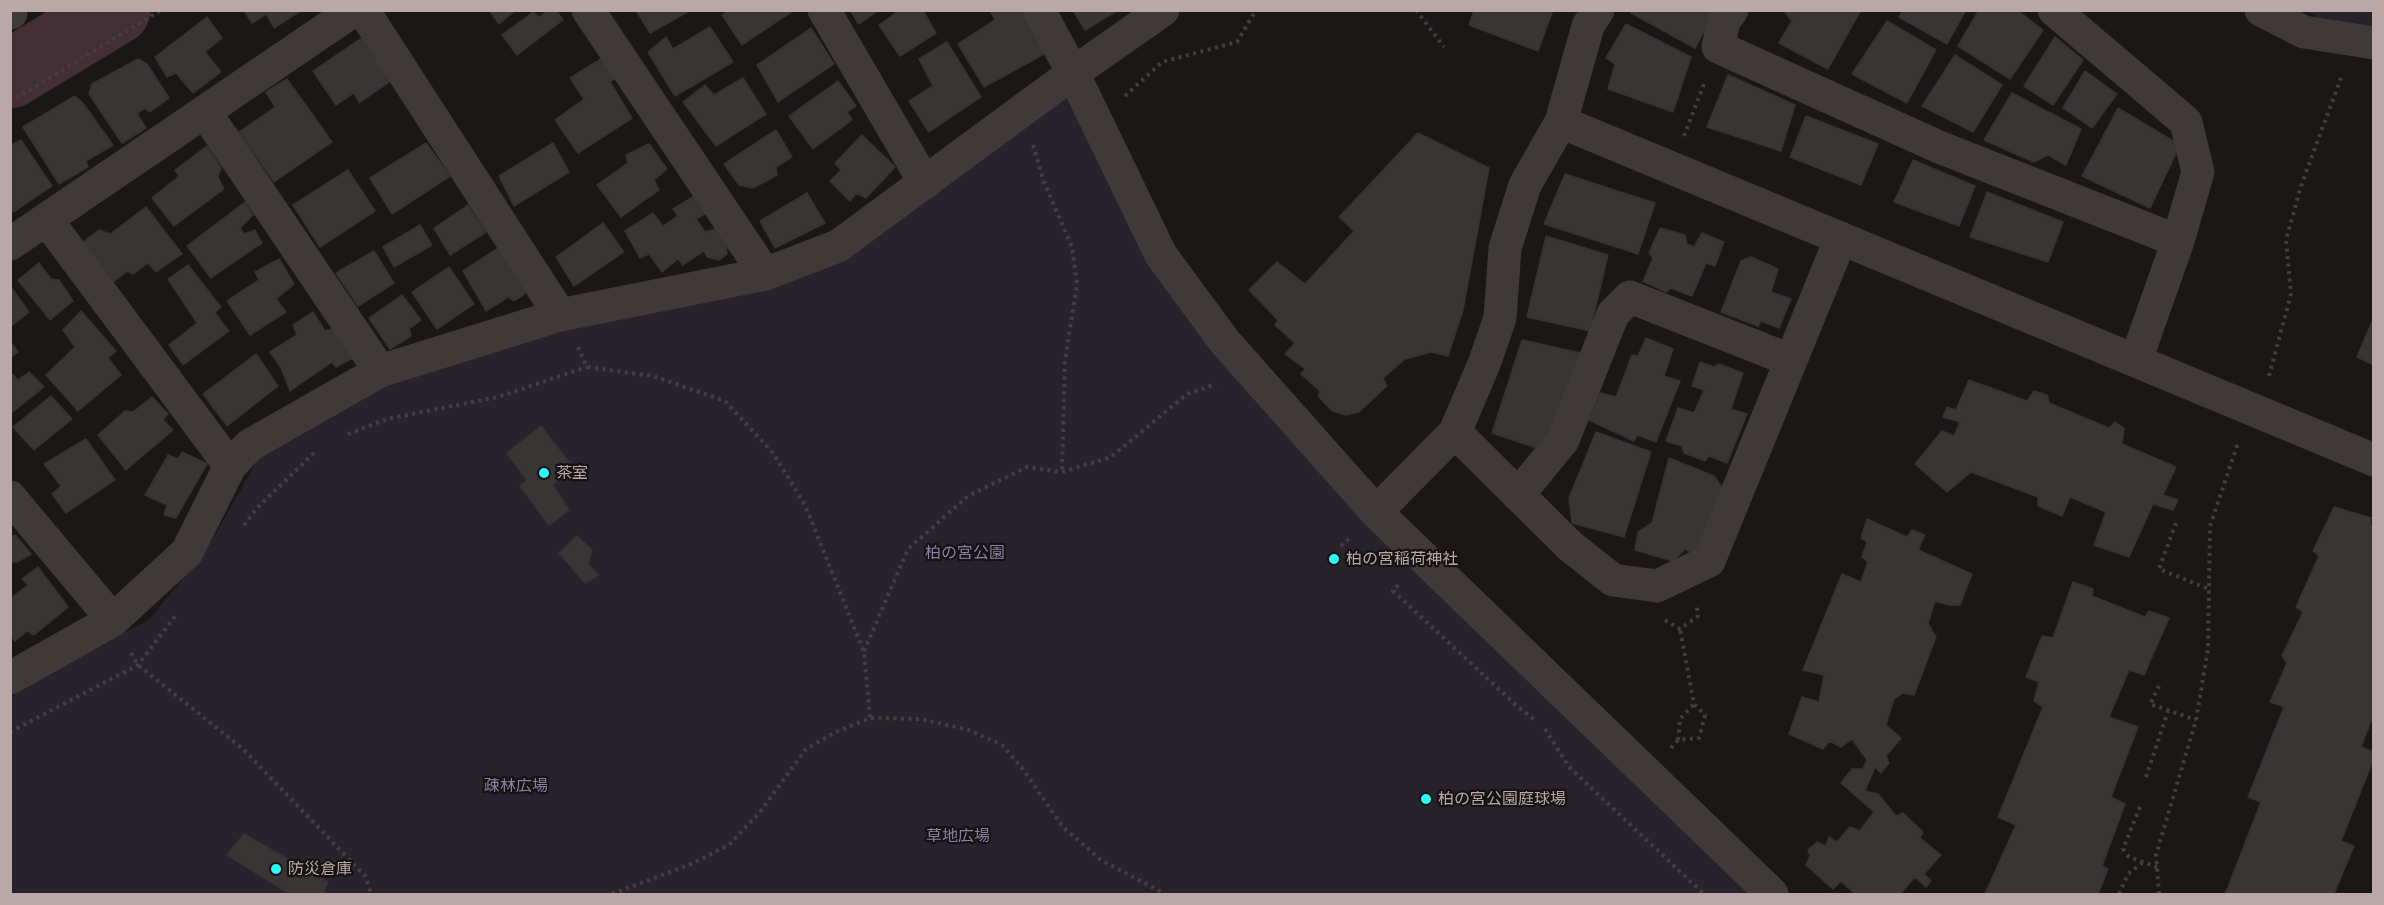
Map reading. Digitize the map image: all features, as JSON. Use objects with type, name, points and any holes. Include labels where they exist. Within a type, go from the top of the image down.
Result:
[{"type":"street","points":[[10,244],[354,10]]},
{"type":"street","points":[[363,10],[568,329]]},
{"type":"street","points":[[588,10],[765,274]]},
{"type":"street","points":[[824,10],[925,183]]},
{"type":"street","points":[[1039,10],[1073,73],[1161,255],[1225,342],[1376,512],[1772,894]]},
{"type":"street","points":[[10,678],[113,621],[187,552],[230,466],[250,445],[380,371],[568,329],[765,274],[838,246],[1073,73],[1163,10]]},
{"type":"street","points":[[1376,512],[1455,432],[1484,364],[1500,318],[1505,248],[1525,185],[1561,122],[1588,26],[1598,10]]},
{"type":"street","points":[[1732,10],[1724,21],[1718,47],[1940,147],[2178,241]]},
{"type":"street","points":[[2054,10],[2186,122],[2198,172],[2178,241],[2136,360]]},
{"type":"street","points":[[2260,10],[2304,32],[2373,43]]},
{"type":"street","points":[[205,112],[380,371]]},
{"type":"street","points":[[1561,122],[2373,460]]},
{"type":"street","points":[[47,220],[230,466]]},
{"type":"street","points":[[1455,432],[1570,546],[1613,580],[1657,586],[1709,561],[1841,238]]},
{"type":"street","points":[[1518,495],[1563,440],[1612,314],[1630,297],[1790,360]]},
{"type":"street","points":[[10,497],[113,621]]},
{"type":"path","points":[[10,102],[161,10]]},
{"type":"path","points":[[1125,96],[1162,62],[1237,42],[1256,10]]},
{"type":"path","points":[[1416,10],[1444,47]]},
{"type":"path","points":[[1672,168],[1718,47]]},
{"type":"path","points":[[2159,894],[2156,855],[2196,720],[2208,649],[2211,526],[2255,410],[2291,294],[2286,240],[2301,186],[2344,71]]},
{"type":"path","points":[[1023,110],[1044,182],[1072,247],[1077,284],[1065,361],[1062,472]]},
{"type":"path","points":[[568,329],[587,367]]},
{"type":"path","points":[[345,435],[387,419],[498,397],[587,367],[653,376],[725,401],[773,453],[804,505],[864,652],[870,718]]},
{"type":"path","points":[[864,652],[908,549],[968,496],[1027,467],[1062,472],[1111,458],[1187,394],[1251,371]]},
{"type":"path","points":[[243,526],[257,508],[315,452]]},
{"type":"path","points":[[2176,523],[2159,569],[2209,589]]},
{"type":"path","points":[[1393,591],[1517,706],[1544,726],[1569,767],[1704,894]]},
{"type":"path","points":[[10,732],[138,665],[182,607]]},
{"type":"path","points":[[113,621],[138,665],[243,749],[365,876],[371,894]]},
{"type":"path","points":[[1678,740],[1699,738],[1705,715],[1694,704],[1680,630]]},
{"type":"path","points":[[2159,687],[2150,704],[2196,720]]},
{"type":"path","points":[[1665,756],[1678,740],[1680,719],[1694,704]]},
{"type":"path","points":[[2146,777],[2168,711]]},
{"type":"path","points":[[612,894],[689,865],[729,845],[760,812],[807,749],[836,732],[870,718],[921,719],[969,730],[1002,745],[1022,768],[1063,827],[1101,860],[1166,894]]},
{"type":"path","points":[[2140,807],[2123,849],[2129,857],[2157,867]]},
{"type":"path","points":[[2119,894],[2128,874],[2143,862]]},
{"type":"green space","points":[[2307,11],[2373,11],[2373,28],[2322,20]]},
{"type":"green space","name":"柏の宮公園","points":[[1073,73],[1161,255],[1376,512],[1772,894],[11,894],[11,697],[66,663],[149,620],[207,549],[260,456],[388,384],[570,329],[765,274]]},
{"type":"building","points":[[244,10],[302,10],[274,28],[266,14],[252,23]]},
{"type":"building","points":[[489,10],[516,10],[499,24]]},
{"type":"building","points":[[549,10],[556,10],[563,20],[517,55],[502,35],[533,12],[539,17]]},
{"type":"building","points":[[636,10],[691,10],[650,33]]},
{"type":"building","points":[[729,10],[793,11],[742,45],[722,15]]},
{"type":"building","points":[[850,10],[879,10],[859,24]]},
{"type":"building","points":[[900,10],[923,10],[936,33],[900,56],[879,25]]},
{"type":"building","points":[[990,10],[1023,10],[1046,53],[984,87],[958,44],[995,20]]},
{"type":"building","points":[[1073,10],[1118,10],[1085,30]]},
{"type":"building","points":[[1474,10],[1553,10],[1538,51],[1469,25]]},
{"type":"building","points":[[1633,10],[1716,10],[1695,48],[1631,13]]},
{"type":"building","points":[[1783,10],[1861,10],[1828,69],[1779,43],[1792,21]]},
{"type":"building","points":[[1903,10],[1966,10],[1947,44],[1899,17]]},
{"type":"building","points":[[1979,10],[2017,10],[2043,30],[2010,79],[1958,46]]},
{"type":"building","points":[[207,17],[222,38],[205,52],[221,72],[193,93],[176,73],[167,77],[155,57]]},
{"type":"building","points":[[1887,21],[1936,50],[1907,103],[1852,74]]},
{"type":"building","points":[[1626,24],[1691,57],[1673,112],[1608,89],[1615,64],[1606,58]]},
{"type":"building","points":[[710,27],[733,62],[675,96],[648,52],[666,37],[673,49]]},
{"type":"building","points":[[811,28],[834,64],[778,102],[757,65]]},
{"type":"building","points":[[363,37],[392,80],[359,103],[354,93],[336,105],[313,71]]},
{"type":"building","points":[[2055,37],[2083,60],[2053,105],[2024,86]]},
{"type":"building","points":[[947,42],[981,97],[929,132],[909,101],[933,86],[919,59]]},
{"type":"building","points":[[1955,55],[2002,85],[1973,132],[1922,106]]},
{"type":"building","points":[[604,57],[617,77],[610,82],[632,118],[578,153],[555,120],[584,99],[570,78]]},
{"type":"building","points":[[138,59],[147,64],[169,98],[150,112],[145,108],[137,113],[146,128],[122,143],[89,94],[92,84]]},
{"type":"building","points":[[2085,71],[2117,94],[2092,128],[2063,108]]},
{"type":"building","points":[[1728,75],[1795,105],[1781,151],[1707,127]]},
{"type":"building","points":[[743,78],[766,114],[716,146],[683,102],[705,85],[714,95]]},
{"type":"building","points":[[287,79],[332,142],[274,182],[239,132],[275,107],[266,92]]},
{"type":"building","points":[[838,81],[856,106],[847,112],[852,120],[813,149],[789,116]]},
{"type":"building","points":[[2012,93],[2081,129],[2066,165],[2048,155],[2034,162],[1984,140]]},
{"type":"building","points":[[75,96],[82,102],[113,145],[86,161],[88,167],[59,184],[23,127]]},
{"type":"building","points":[[2118,108],[2180,145],[2150,208],[2082,176]]},
{"type":"building","points":[[1806,116],[1878,144],[1861,185],[1790,157]]},
{"type":"building","points":[[776,130],[792,157],[776,167],[777,175],[753,188],[739,185],[724,164]]},
{"type":"building","points":[[1418,133],[1489,168],[1463,310],[1448,356],[1431,352],[1405,359],[1383,378],[1387,386],[1359,412],[1346,415],[1332,411],[1318,396],[1320,391],[1301,374],[1305,369],[1285,354],[1295,343],[1275,325],[1278,320],[1249,290],[1277,262],[1305,284],[1354,231],[1339,217]]},
{"type":"building","points":[[862,135],[895,167],[866,198],[856,193],[850,201],[830,181],[841,170],[835,163]]},
{"type":"building","points":[[21,140],[52,186],[14,212],[10,206],[10,146]]},
{"type":"building","points":[[426,143],[450,176],[392,214],[370,178]]},
{"type":"building","points":[[553,143],[569,172],[514,206],[499,176]]},
{"type":"building","points":[[649,144],[667,169],[654,180],[659,190],[621,217],[597,185],[628,163],[626,155]]},
{"type":"building","points":[[207,146],[221,168],[218,177],[224,189],[174,226],[152,198],[179,176],[175,170]]},
{"type":"building","points":[[1913,160],[1975,186],[1959,226],[1894,202]]},
{"type":"building","points":[[348,170],[375,211],[320,247],[293,205]]},
{"type":"building","points":[[1565,174],[1655,203],[1638,254],[1544,224]]},
{"type":"building","points":[[1987,192],[2063,222],[2048,262],[1970,237]]},
{"type":"building","points":[[807,193],[825,223],[775,248],[760,221]]},
{"type":"building","points":[[693,197],[705,214],[696,219],[705,232],[716,229],[726,245],[727,254],[719,260],[707,257],[704,251],[683,265],[678,259],[662,272],[649,254],[640,258],[625,231],[653,213],[663,226],[678,216],[673,209]]},
{"type":"building","points":[[245,202],[253,215],[240,228],[244,234],[255,230],[262,243],[211,278],[187,246]]},
{"type":"building","points":[[468,205],[486,232],[450,255],[434,228]]},
{"type":"building","points":[[146,207],[182,254],[156,272],[148,263],[133,274],[127,271],[113,282],[83,242],[99,230],[110,234]]},
{"type":"building","points":[[603,223],[624,252],[574,286],[556,257]]},
{"type":"building","points":[[420,225],[432,245],[394,267],[383,247]]},
{"type":"building","points":[[1660,228],[1685,235],[1687,244],[1694,247],[1702,233],[1724,242],[1715,266],[1706,263],[1692,296],[1671,288],[1666,292],[1643,281],[1653,258],[1649,253]]},
{"type":"building","points":[[1546,236],[1608,255],[1590,331],[1527,317]]},
{"type":"building","points":[[500,247],[529,291],[514,301],[508,297],[486,311],[463,271]]},
{"type":"building","points":[[374,251],[394,283],[358,306],[336,273]]},
{"type":"building","points":[[1751,257],[1778,269],[1771,292],[1791,299],[1779,328],[1761,321],[1758,326],[1721,312],[1741,261]]},
{"type":"building","points":[[279,259],[294,284],[276,299],[286,312],[250,335],[227,301],[259,280],[255,272]]},
{"type":"building","points":[[39,263],[51,279],[59,280],[73,301],[50,320],[18,280]]},
{"type":"building","points":[[188,265],[221,307],[215,313],[229,331],[183,365],[169,345],[197,323],[168,279]]},
{"type":"building","points":[[449,267],[474,304],[437,329],[412,292]]},
{"type":"building","points":[[10,286],[29,312],[10,327]]},
{"type":"building","points":[[402,295],[421,320],[409,329],[411,336],[390,349],[369,318]]},
{"type":"building","points":[[81,311],[116,351],[108,358],[121,375],[78,411],[46,375],[75,347],[63,330]]},
{"type":"building","points":[[313,312],[325,331],[335,328],[355,357],[336,367],[332,362],[290,391],[281,368],[270,352],[297,335],[293,325]]},
{"type":"building","points":[[2374,317],[2374,365],[2357,357]]},
{"type":"building","points":[[1646,338],[1673,349],[1664,376],[1680,381],[1656,442],[1637,435],[1634,441],[1589,420],[1600,393],[1616,397],[1632,355],[1638,356]]},
{"type":"building","points":[[1522,340],[1581,353],[1543,450],[1492,433]]},
{"type":"building","points":[[10,341],[18,352],[10,358]]},
{"type":"building","points":[[256,354],[278,386],[227,426],[203,394]]},
{"type":"building","points":[[1700,362],[1714,367],[1719,364],[1743,373],[1731,409],[1747,414],[1727,463],[1709,456],[1705,461],[1684,453],[1682,446],[1666,441],[1678,408],[1694,413],[1704,390],[1692,386]]},
{"type":"building","points":[[29,372],[44,387],[10,414],[10,376],[12,374],[18,380]]},
{"type":"building","points":[[1969,380],[2027,401],[2034,391],[2047,395],[2049,403],[2109,428],[2115,422],[2124,428],[2122,444],[2176,467],[2163,495],[2178,500],[2173,510],[2153,504],[2129,557],[2094,545],[2106,512],[2070,497],[2062,516],[2038,506],[2038,497],[1971,472],[1947,492],[1915,464],[1942,431],[1954,436],[1960,422],[1943,417],[1947,407],[1956,410]]},
{"type":"building","points":[[51,396],[72,419],[34,450],[13,427]]},
{"type":"building","points":[[152,397],[168,414],[163,420],[173,430],[126,470],[98,435],[125,411],[133,412]]},
{"type":"building","name":"茶室","points":[[541,426],[572,466],[553,485],[569,510],[549,525],[520,486],[527,480],[507,453]]},
{"type":"building","points":[[1596,432],[1651,452],[1624,537],[1572,523],[1569,498]]},
{"type":"building","points":[[86,439],[115,480],[66,513],[52,494],[61,486],[44,464]]},
{"type":"building","points":[[182,452],[207,464],[176,518],[164,515],[167,505],[145,495],[168,455],[178,459]]},
{"type":"building","points":[[1669,458],[1714,476],[1725,491],[1697,555],[1685,549],[1673,561],[1635,550],[1638,532],[1652,523]]},
{"type":"building","points":[[2334,507],[2371,518],[2370,525],[2374,526],[2374,713],[2361,747],[2374,752],[2374,758],[2341,841],[2354,846],[2334,894],[2231,894],[2226,892],[2261,802],[2248,797],[2284,707],[2270,702],[2287,663],[2282,656],[2303,612],[2296,607],[2319,556],[2313,551]]},
{"type":"building","points":[[1867,519],[1907,537],[1912,530],[1925,535],[1918,550],[1972,574],[1960,605],[1935,601],[1928,623],[1936,637],[1914,695],[1903,693],[1894,699],[1886,725],[1901,738],[1886,756],[1889,763],[1881,773],[1875,767],[1865,791],[1878,794],[1896,816],[1903,813],[1923,832],[1920,838],[1941,855],[1924,874],[1931,881],[1926,887],[1915,877],[1901,893],[1903,894],[1855,894],[1841,881],[1833,889],[1806,865],[1810,856],[1808,850],[1817,842],[1826,846],[1829,837],[1837,842],[1850,827],[1860,831],[1874,812],[1841,783],[1852,769],[1863,769],[1867,760],[1852,739],[1841,747],[1829,741],[1823,749],[1789,734],[1802,697],[1819,702],[1824,675],[1803,670],[1842,574],[1861,582],[1868,562],[1862,557],[1867,542],[1861,538]]},
{"type":"building","points":[[15,535],[31,554],[17,562],[10,562],[10,538]]},
{"type":"building","points":[[577,536],[592,550],[588,564],[598,575],[585,583],[559,553]]},
{"type":"building","points":[[38,567],[68,607],[34,635],[27,631],[15,641],[10,635],[10,599],[28,585],[22,579]]},
{"type":"building","points":[[2073,582],[2093,589],[2092,596],[2145,617],[2149,611],[2169,618],[2144,675],[2129,670],[2109,717],[2138,727],[2111,797],[2125,804],[2102,866],[2108,869],[2098,894],[1985,894],[2016,825],[1998,817],[2043,707],[2034,701],[2039,682],[2026,677],[2042,636],[2053,638]]},
{"type":"building","name":"防災倉庫","points":[[244,834],[328,882],[323,894],[290,894],[227,855]]},
{"type":"waterway","points":[[10,74],[116,10]]},
{"type":"place","name":"茶室","points":[[544,473]]},
{"type":"place","name":"柏の宮稲荷神社","points":[[1334,559]]},
{"type":"place","name":"柏の宮公園庭球場","points":[[1426,799]]},
{"type":"place","name":"防災倉庫","points":[[276,869]]},
{"type":"park label","name":"疎林広場","points":[[516,786]]},
{"type":"park label","name":"草地広場","points":[[958,836]]}]
